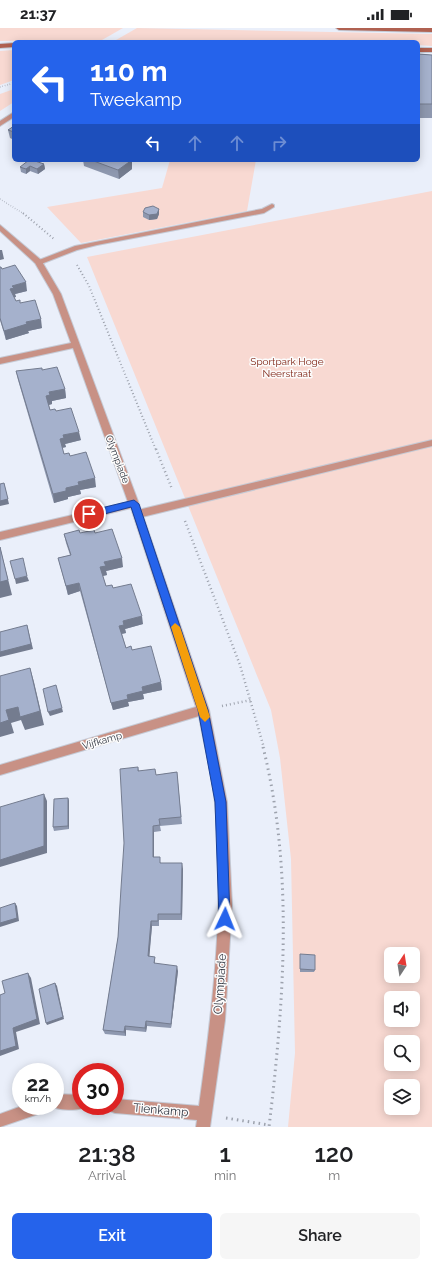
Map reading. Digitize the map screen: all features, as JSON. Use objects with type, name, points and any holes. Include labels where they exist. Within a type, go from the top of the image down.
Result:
[{"type":"main road","points":[[339,28],[432,30]]},
{"type":"main road","points":[[0,46],[12,45]]},
{"type":"main road","points":[[420,50],[432,50]]},
{"type":"street","points":[[0,124],[12,115]]},
{"type":"street","points":[[38,262],[86,245],[264,211],[272,206]]},
{"type":"street","name":"Olympiade","points":[[0,227],[38,262],[57,294],[74,345],[136,509],[203,710],[221,802],[226,905],[218,1020],[205,1121]]},
{"type":"street","points":[[0,361],[74,345]]},
{"type":"street","points":[[0,536],[136,509],[432,443]]},
{"type":"street","name":"Vijfkamp","points":[[0,770],[203,710]]},
{"type":"street","name":"Tienkamp","points":[[124,1108],[205,1121]]},
{"type":"street","points":[[0,1121],[17,1115]]},
{"type":"path","points":[[0,88],[12,84]]},
{"type":"path","points":[[203,710],[251,700]]},
{"type":"path","points":[[205,1121],[269,1126]]},
{"type":"green space","points":[[0,28],[123,28],[102,40],[0,41]]},
{"type":"green space","points":[[137,28],[432,34],[432,46],[420,45],[420,40],[116,40]]},
{"type":"green space","points":[[12,50],[12,81],[0,85],[0,51]]},
{"type":"green space","points":[[12,90],[12,103],[0,111],[0,94]]},
{"type":"green space","points":[[169,162],[256,162],[247,211],[81,243],[47,207],[162,188]]},
{"type":"green space","name":"Sportpark Hoge Neerstraat","points":[[432,191],[432,1127],[288,1127],[295,1053],[291,859],[280,758],[271,710],[87,257]]},
{"type":"building","points":[[420,54],[432,55],[432,104],[420,104]]},
{"type":"building","points":[[26,162],[38,162],[44,164],[37,169],[30,166],[26,169],[20,167]]},
{"type":"building","points":[[96,162],[129,162],[118,170]]},
{"type":"building","points":[[153,206],[159,209],[157,214],[149,215],[143,212],[145,208]]},
{"type":"building","points":[[15,265],[26,282],[12,286],[14,288],[10,289],[16,301],[20,300],[20,303],[35,300],[41,319],[26,322],[27,324],[4,331],[0,318],[0,267],[2,269]]},
{"type":"building","points":[[57,367],[65,389],[49,392],[50,395],[46,396],[50,410],[55,409],[56,411],[71,408],[79,432],[63,435],[64,438],[60,439],[64,454],[69,453],[70,456],[86,452],[95,478],[78,482],[79,485],[66,488],[66,491],[53,494],[16,371],[42,368],[42,370]]},
{"type":"building","points":[[4,483],[8,499],[0,501],[0,484]]},
{"type":"building","points":[[112,529],[122,558],[104,562],[106,566],[100,567],[106,586],[112,585],[113,588],[131,584],[142,616],[123,621],[124,625],[119,626],[126,648],[131,646],[132,650],[151,646],[161,682],[142,687],[143,691],[127,695],[128,699],[111,703],[79,583],[66,586],[58,558],[71,555],[64,534],[79,530],[80,533],[94,530],[95,533]]},
{"type":"building","points":[[0,547],[8,580],[0,582]]},
{"type":"building","points":[[23,558],[27,576],[15,579],[10,561]]},
{"type":"building","points":[[27,625],[31,644],[0,652],[0,632]]},
{"type":"building","points":[[30,668],[40,711],[20,717],[18,707],[6,710],[9,720],[0,723],[0,676]]},
{"type":"building","points":[[56,685],[62,708],[48,712],[43,689]]},
{"type":"building","points":[[138,767],[138,771],[155,769],[156,775],[177,772],[181,817],[159,819],[160,825],[153,826],[153,857],[160,857],[160,863],[182,863],[181,914],[158,914],[158,921],[151,921],[148,956],[155,957],[154,963],[177,966],[171,1024],[146,1021],[145,1028],[125,1026],[124,1032],[103,1030],[118,937],[124,843],[120,769]]},
{"type":"building","points":[[44,794],[44,846],[0,860],[0,807]]},
{"type":"building","points":[[68,798],[68,826],[53,827],[54,799]]},
{"type":"building","points":[[15,903],[17,918],[0,923],[0,908]]},
{"type":"building","points":[[300,954],[315,955],[315,970],[300,969]]},
{"type":"building","points":[[28,973],[37,1019],[13,1028],[16,1046],[0,1051],[0,995],[5,993],[2,981]]},
{"type":"building","points":[[55,983],[63,1017],[46,1023],[39,989]]},
{"type":"slow traffic","points":[[175,627],[205,717]]},
{"type":"route","points":[[89,514],[134,504],[138,514],[203,710],[221,802],[226,905],[225,919]]}]
